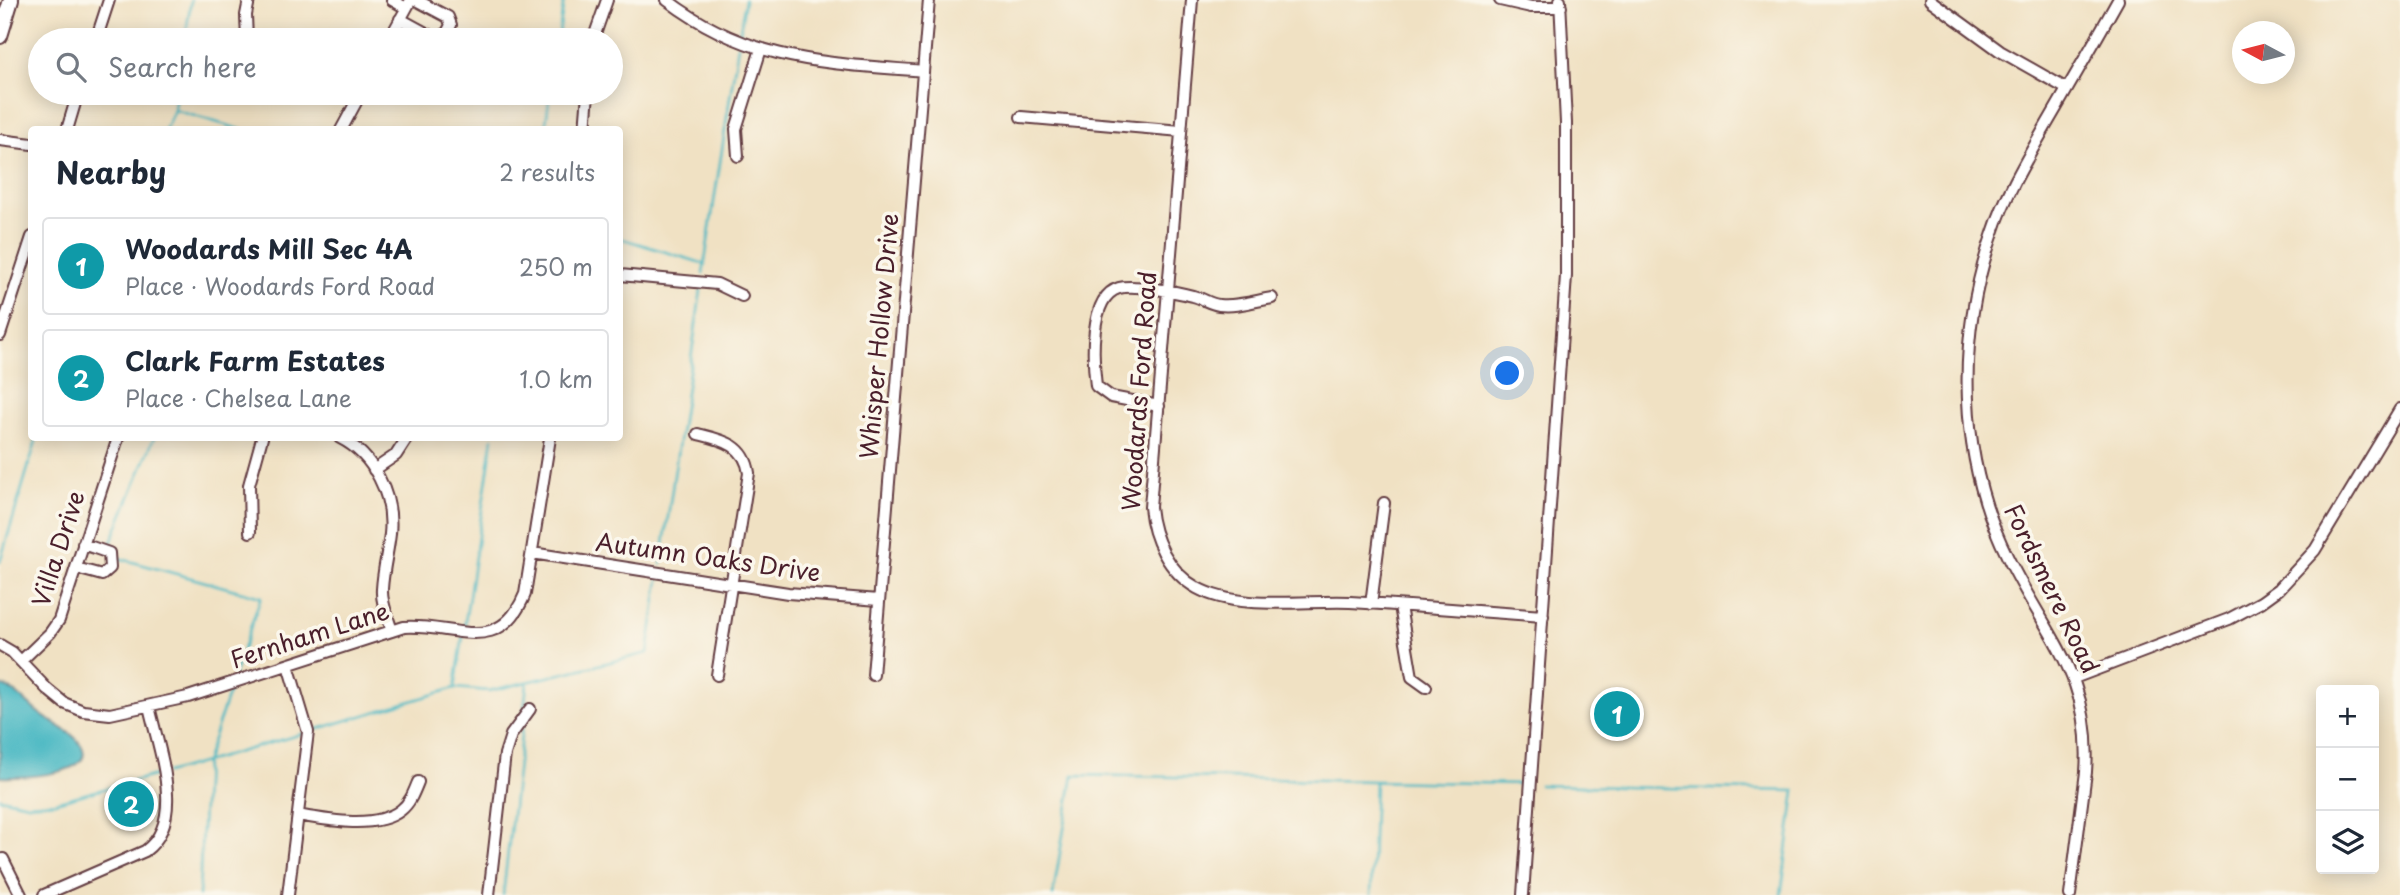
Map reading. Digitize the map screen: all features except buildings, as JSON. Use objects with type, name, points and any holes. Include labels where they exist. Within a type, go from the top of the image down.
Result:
[{"type":"main road","points":[[0,36],[12,0]]},
{"type":"street","points":[[100,28],[109,0]]},
{"type":"street","points":[[247,28],[249,0]]},
{"type":"street","points":[[392,0],[411,3],[448,16],[450,28]]},
{"type":"street","points":[[597,28],[607,0]]},
{"type":"street","points":[[667,0],[722,35],[800,60],[923,71]]},
{"type":"street","name":"Whisper Hollow Drive","points":[[873,675],[929,0]]},
{"type":"street","name":"Woodards Ford Road","points":[[1192,0],[1151,513],[1156,537],[1168,560],[1181,575],[1197,587],[1231,600],[1371,604],[1543,616]]},
{"type":"street","points":[[1500,0],[1531,7],[1560,4],[1566,123],[1566,276],[1523,895]]},
{"type":"street","points":[[1930,0],[2000,51],[2067,89]]},
{"type":"street","name":"Fordsmere Road","points":[[2070,895],[2087,752],[2085,719],[2074,678],[1997,533],[1979,478],[1971,429],[1968,385],[1971,323],[1993,231],[2019,173],[2118,0]]},
{"type":"street","points":[[395,28],[411,3]]},
{"type":"street","points":[[400,19],[417,28]]},
{"type":"street","points":[[738,156],[736,129],[761,49]]},
{"type":"street","points":[[67,126],[74,105]]},
{"type":"street","points":[[343,126],[355,105]]},
{"type":"street","points":[[585,126],[587,105]]},
{"type":"street","points":[[1021,117],[1181,131]]},
{"type":"street","points":[[0,140],[28,144]]},
{"type":"street","points":[[0,335],[28,249]]},
{"type":"street","points":[[623,275],[717,284],[742,296]]},
{"type":"street","points":[[1158,406],[1111,397],[1096,386],[1093,361],[1099,311],[1106,296],[1119,288],[1168,291],[1219,305],[1272,298]]},
{"type":"street","points":[[2074,678],[2229,618],[2261,602],[2278,589],[2315,550],[2400,409]]},
{"type":"street","points":[[698,434],[733,444],[741,452],[749,472],[717,675]]},
{"type":"street","name":"Villa Drive","points":[[21,661],[55,627],[117,441]]},
{"type":"street","points":[[250,532],[248,485],[261,441]]},
{"type":"street","points":[[344,441],[360,452],[374,470],[386,493],[390,509],[390,534],[382,590],[393,631]]},
{"type":"street","points":[[374,470],[396,454],[405,441]]},
{"type":"street","name":"Fernham Lane","points":[[0,645],[21,661],[64,703],[83,711],[110,713],[188,697],[415,626],[475,635],[497,629],[520,608],[525,594],[550,441]]},
{"type":"street","points":[[1371,604],[1384,503]]},
{"type":"street","points":[[76,568],[102,575],[110,568],[109,553],[83,544]]},
{"type":"street","name":"Autumn Oaks Drive","points":[[532,553],[788,593],[879,600]]},
{"type":"street","points":[[1400,606],[1412,677],[1426,687]]},
{"type":"street","points":[[288,665],[308,732],[288,895]]},
{"type":"street","points":[[44,895],[145,851],[154,845],[161,835],[168,809],[167,792],[149,706]]},
{"type":"street","points":[[489,895],[505,754],[511,735],[530,709]]},
{"type":"street","points":[[298,815],[350,822],[386,817],[402,809],[413,795],[418,782]]},
{"type":"street","points":[[3,859],[21,895]]},
{"type":"water","points":[[0,685],[16,693],[44,717],[75,738],[84,753],[80,762],[55,773],[0,777]]},
{"type":"waterway","points":[[187,28],[191,0]]},
{"type":"waterway","points":[[560,28],[564,0]]},
{"type":"waterway","points":[[739,38],[745,0]]},
{"type":"waterway","points":[[703,274],[738,45]]},
{"type":"waterway","points":[[167,126],[175,105]]},
{"type":"waterway","points":[[546,126],[548,105]]},
{"type":"waterway","points":[[174,110],[229,126]]},
{"type":"waterway","points":[[623,239],[705,264]]},
{"type":"waterway","points":[[661,565],[701,290]]},
{"type":"waterway","points":[[0,562],[36,441]]},
{"type":"waterway","points":[[110,545],[153,441]]},
{"type":"waterway","points":[[464,629],[493,441]]},
{"type":"waterway","points":[[118,558],[261,597],[234,675]]},
{"type":"waterway","points":[[311,731],[455,688],[489,691],[648,653],[659,580]]},
{"type":"waterway","points":[[455,688],[463,636]]},
{"type":"waterway","points":[[524,711],[527,683]]},
{"type":"waterway","points":[[199,895],[205,763],[229,692]]},
{"type":"waterway","points":[[503,895],[522,728]]},
{"type":"waterway","points":[[167,773],[305,733]]},
{"type":"waterway","points":[[0,798],[28,804],[55,802],[160,774]]},
{"type":"waterway","points":[[1053,895],[1073,775],[1524,784]]},
{"type":"waterway","points":[[1371,895],[1375,781]]},
{"type":"waterway","points":[[1539,785],[1795,791],[1781,895]]},
{"type":"place","name":"Woodards Mill Sec 4A","points":[[1617,714]]},
{"type":"place","name":"Clark Farm Estates","points":[[131,804]]}]
